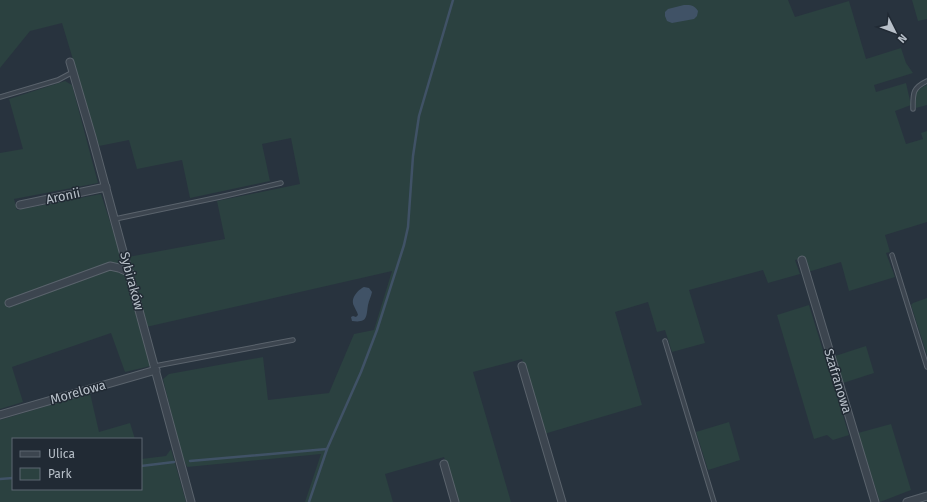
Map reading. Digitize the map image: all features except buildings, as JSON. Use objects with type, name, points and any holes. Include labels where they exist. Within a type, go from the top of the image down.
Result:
[{"type":"street","name":"Sybiraków","points":[[70,62],[130,273],[191,502]]},
{"type":"street","name":"Aronii","points":[[20,205],[106,187]]},
{"type":"street","name":"Szafranowa","points":[[802,260],[875,502]]},
{"type":"street","points":[[9,303],[110,266],[130,273]]},
{"type":"street","points":[[522,366],[562,502]]},
{"type":"street","name":"Morelowa","points":[[0,415],[156,368]]},
{"type":"street","points":[[444,464],[455,502]]},
{"type":"street","points":[[907,502],[927,496]]},
{"type":"lane","points":[[0,97],[58,80],[73,72]]},
{"type":"lane","points":[[913,109],[914,93],[919,85],[927,81]]},
{"type":"lane","points":[[115,219],[281,183]]},
{"type":"lane","points":[[892,255],[927,367]]},
{"type":"lane","points":[[156,368],[293,340]]},
{"type":"lane","points":[[665,342],[714,502]]},
{"type":"green space","points":[[0,0],[788,0],[795,17],[849,1],[866,59],[901,48],[906,63],[913,73],[874,85],[876,92],[906,83],[911,105],[895,111],[906,144],[923,139],[921,133],[927,131],[927,222],[885,235],[890,252],[886,253],[895,277],[849,291],[841,262],[808,272],[804,258],[795,260],[800,274],[768,283],[763,270],[689,290],[705,343],[672,352],[665,330],[657,332],[648,302],[615,312],[642,405],[544,434],[522,359],[473,372],[511,502],[458,502],[444,457],[385,474],[393,502],[305,502],[321,454],[187,467],[181,453],[163,379],[169,374],[263,357],[268,400],[329,393],[354,334],[374,330],[392,271],[146,327],[128,257],[225,239],[217,201],[300,184],[291,138],[262,144],[270,181],[190,198],[182,160],[137,169],[129,140],[99,146],[62,23],[30,31],[0,68]]},
{"type":"green space","points":[[912,0],[927,0],[927,19],[918,21]]},
{"type":"green space","points":[[65,81],[72,85],[98,183],[14,199],[17,210],[101,194],[125,268],[112,262],[6,301],[8,307],[111,269],[117,270],[129,277],[151,366],[125,372],[111,333],[12,367],[23,402],[0,409],[0,153],[23,149],[9,99]]},
{"type":"green space","points":[[927,85],[927,105],[916,108],[915,97],[917,91]]},
{"type":"green space","points":[[927,298],[927,355],[911,305]]},
{"type":"green space","points":[[809,305],[849,435],[833,440],[827,435],[814,439],[777,315]]},
{"type":"green space","points":[[866,346],[874,373],[843,383],[835,356]]},
{"type":"green space","points":[[90,393],[99,432],[130,423],[135,438],[12,438],[12,490],[142,490],[142,459],[166,456],[171,449],[186,502],[0,502],[0,420]]},
{"type":"green space","points":[[729,422],[740,460],[708,470],[696,432]]},
{"type":"green space","points":[[891,424],[911,490],[880,502],[858,433]]},
{"type":"water","points":[[684,5],[692,6],[698,11],[697,16],[694,19],[672,23],[667,21],[665,12],[668,9]]},
{"type":"water","points":[[364,287],[369,288],[372,292],[368,303],[366,316],[364,320],[352,321],[351,317],[356,317],[358,315],[353,303],[354,297],[359,290]]},
{"type":"waterway","points":[[309,502],[327,449],[361,372],[377,330],[404,245],[408,227],[413,156],[419,116],[453,0]]},
{"type":"waterway","points":[[190,461],[327,449]]},
{"type":"waterway","points":[[142,466],[174,462]]},
{"type":"waterway","points":[[0,479],[12,478]]}]
